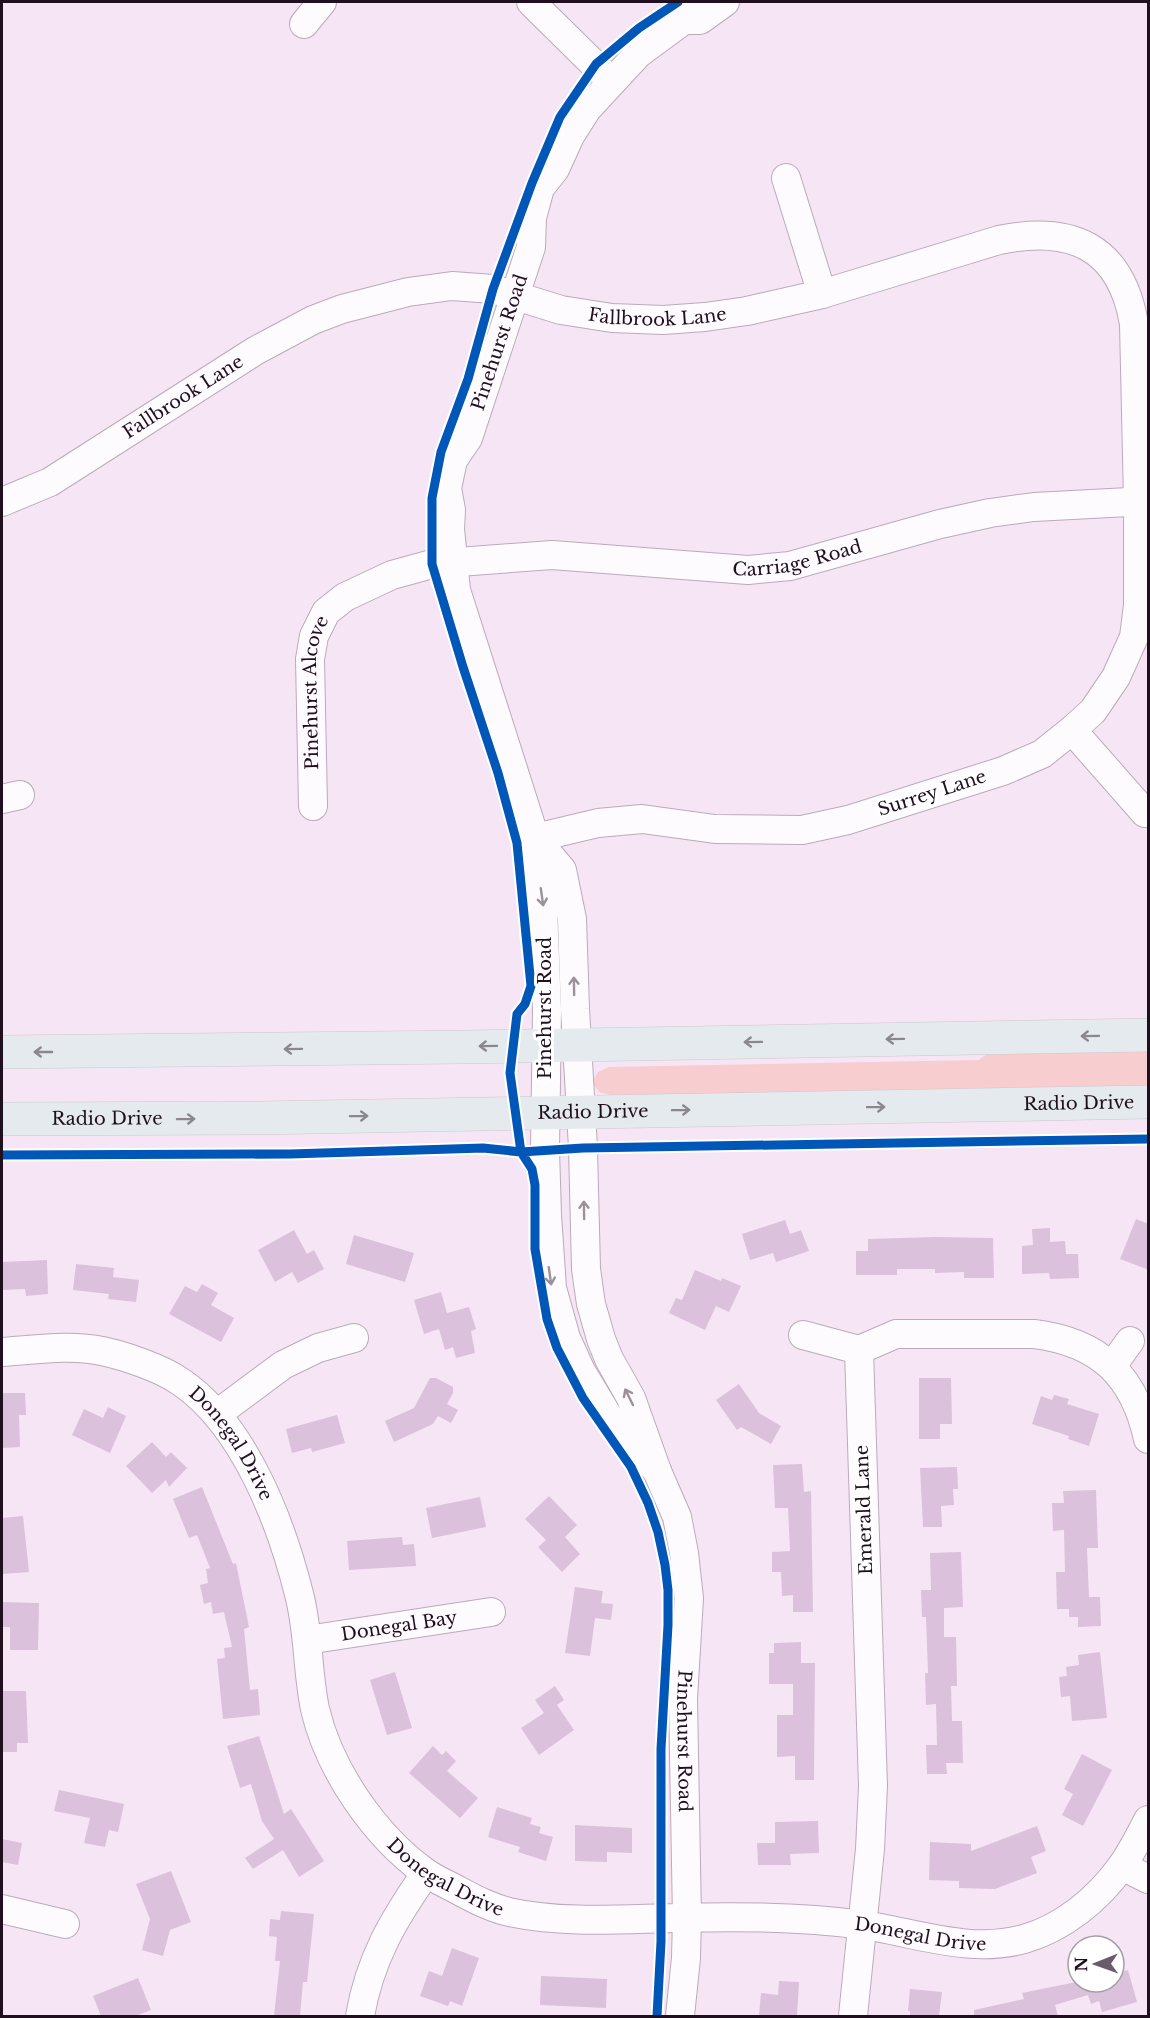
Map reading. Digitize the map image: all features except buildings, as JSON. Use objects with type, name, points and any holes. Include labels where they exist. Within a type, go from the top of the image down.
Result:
[{"type":"main road","points":[[2,1052],[1149,1035]]},
{"type":"main road","name":"Radio Drive","points":[[2,1119],[174,1119],[1149,1102]]},
{"type":"street","points":[[304,24],[322,2]]},
{"type":"street","points":[[531,2],[611,81]]},
{"type":"street","name":"Pinehurst Road","points":[[680,2016],[686,1958],[687,1918],[683,1699],[689,1598],[684,1553],[677,1516],[657,1471],[631,1398],[609,1359],[591,1304],[586,1269],[581,1112],[562,1045],[535,838],[456,590],[450,529],[451,510],[462,493],[470,459],[468,438],[531,247],[546,223],[555,192],[555,169],[570,136],[587,109],[638,54],[690,11],[700,21],[725,2]]},
{"type":"street","points":[[786,178],[822,294]]},
{"type":"street","name":"Fallbrook Lane","points":[[2,502],[50,482],[255,351],[314,320],[342,309],[408,292],[452,286],[493,289],[561,310],[612,318],[663,320],[705,317],[747,311],[822,294],[999,240],[1040,235],[1067,238],[1087,245],[1106,260],[1122,281],[1131,304],[1143,501]]},
{"type":"street","name":"Carriage Road","points":[[453,562],[552,555],[748,570],[790,566],[940,524],[990,513],[1034,507],[1143,501]]},
{"type":"street","name":"Surrey Lane","points":[[535,838],[598,823],[642,819],[715,830],[802,830],[848,820],[1003,771],[1042,754],[1093,711],[1116,677],[1134,637],[1138,604],[1143,501]]},
{"type":"street","name":"Pinehurst Alcove","points":[[313,806],[310,659],[314,636],[326,612],[345,597],[392,575],[432,564],[453,562]]},
{"type":"street","points":[[1072,730],[1144,813]]},
{"type":"street","name":"Pinehurst Road","points":[[562,1045],[546,1113],[547,1245],[552,1288],[560,1322],[580,1371],[608,1416],[657,1471]]},
{"type":"street","points":[[803,1335],[859,1350],[896,1334],[1034,1334],[1074,1342],[1112,1366],[1125,1380],[1144,1419],[1149,1439]]},
{"type":"street","points":[[217,1414],[283,1365],[318,1348],[354,1338]]},
{"type":"street","points":[[1112,1366],[1130,1341]]},
{"type":"street","name":"Donegal Drive","points":[[2,1352],[100,1350],[142,1364],[180,1381],[217,1414],[244,1454],[269,1504],[285,1546],[300,1597],[315,1709],[331,1756],[352,1795],[374,1823],[426,1873],[485,1905],[510,1912],[560,1919],[796,1919],[863,1925],[950,1941],[987,1945],[1025,1939],[1063,1922],[1096,1897],[1122,1866],[1149,1820]]},
{"type":"street","name":"Emerald Lane","points":[[853,2016],[870,1849],[873,1786],[859,1350]]},
{"type":"street","name":"Donegal Bay","points":[[307,1640],[491,1612]]},
{"type":"street","points":[[1122,1866],[1149,1879]]},
{"type":"street","points":[[360,2016],[365,1988],[382,1943],[399,1912],[426,1873]]},
{"type":"street","points":[[2,1909],[65,1924]]},
{"type":"shaded area","points":[[1148,1050],[1148,1090],[611,1095],[599,1092],[592,1082],[598,1072],[609,1067],[979,1060],[988,1053]]},
{"type":"cycle path","points":[[657,2016],[661,1942],[661,1749],[668,1625],[665,1565],[658,1532],[648,1503],[631,1467],[583,1398],[557,1348],[547,1319],[535,1249],[535,1185],[532,1169],[521,1152],[510,1073],[517,1014],[525,1004],[531,986],[517,843],[498,773],[432,564],[432,498],[441,452],[468,379],[493,289],[532,183],[560,117],[596,64],[639,28],[678,2]]},
{"type":"cycle path","points":[[2,1155],[290,1154],[483,1148],[521,1152],[583,1148],[1148,1139]]}]
